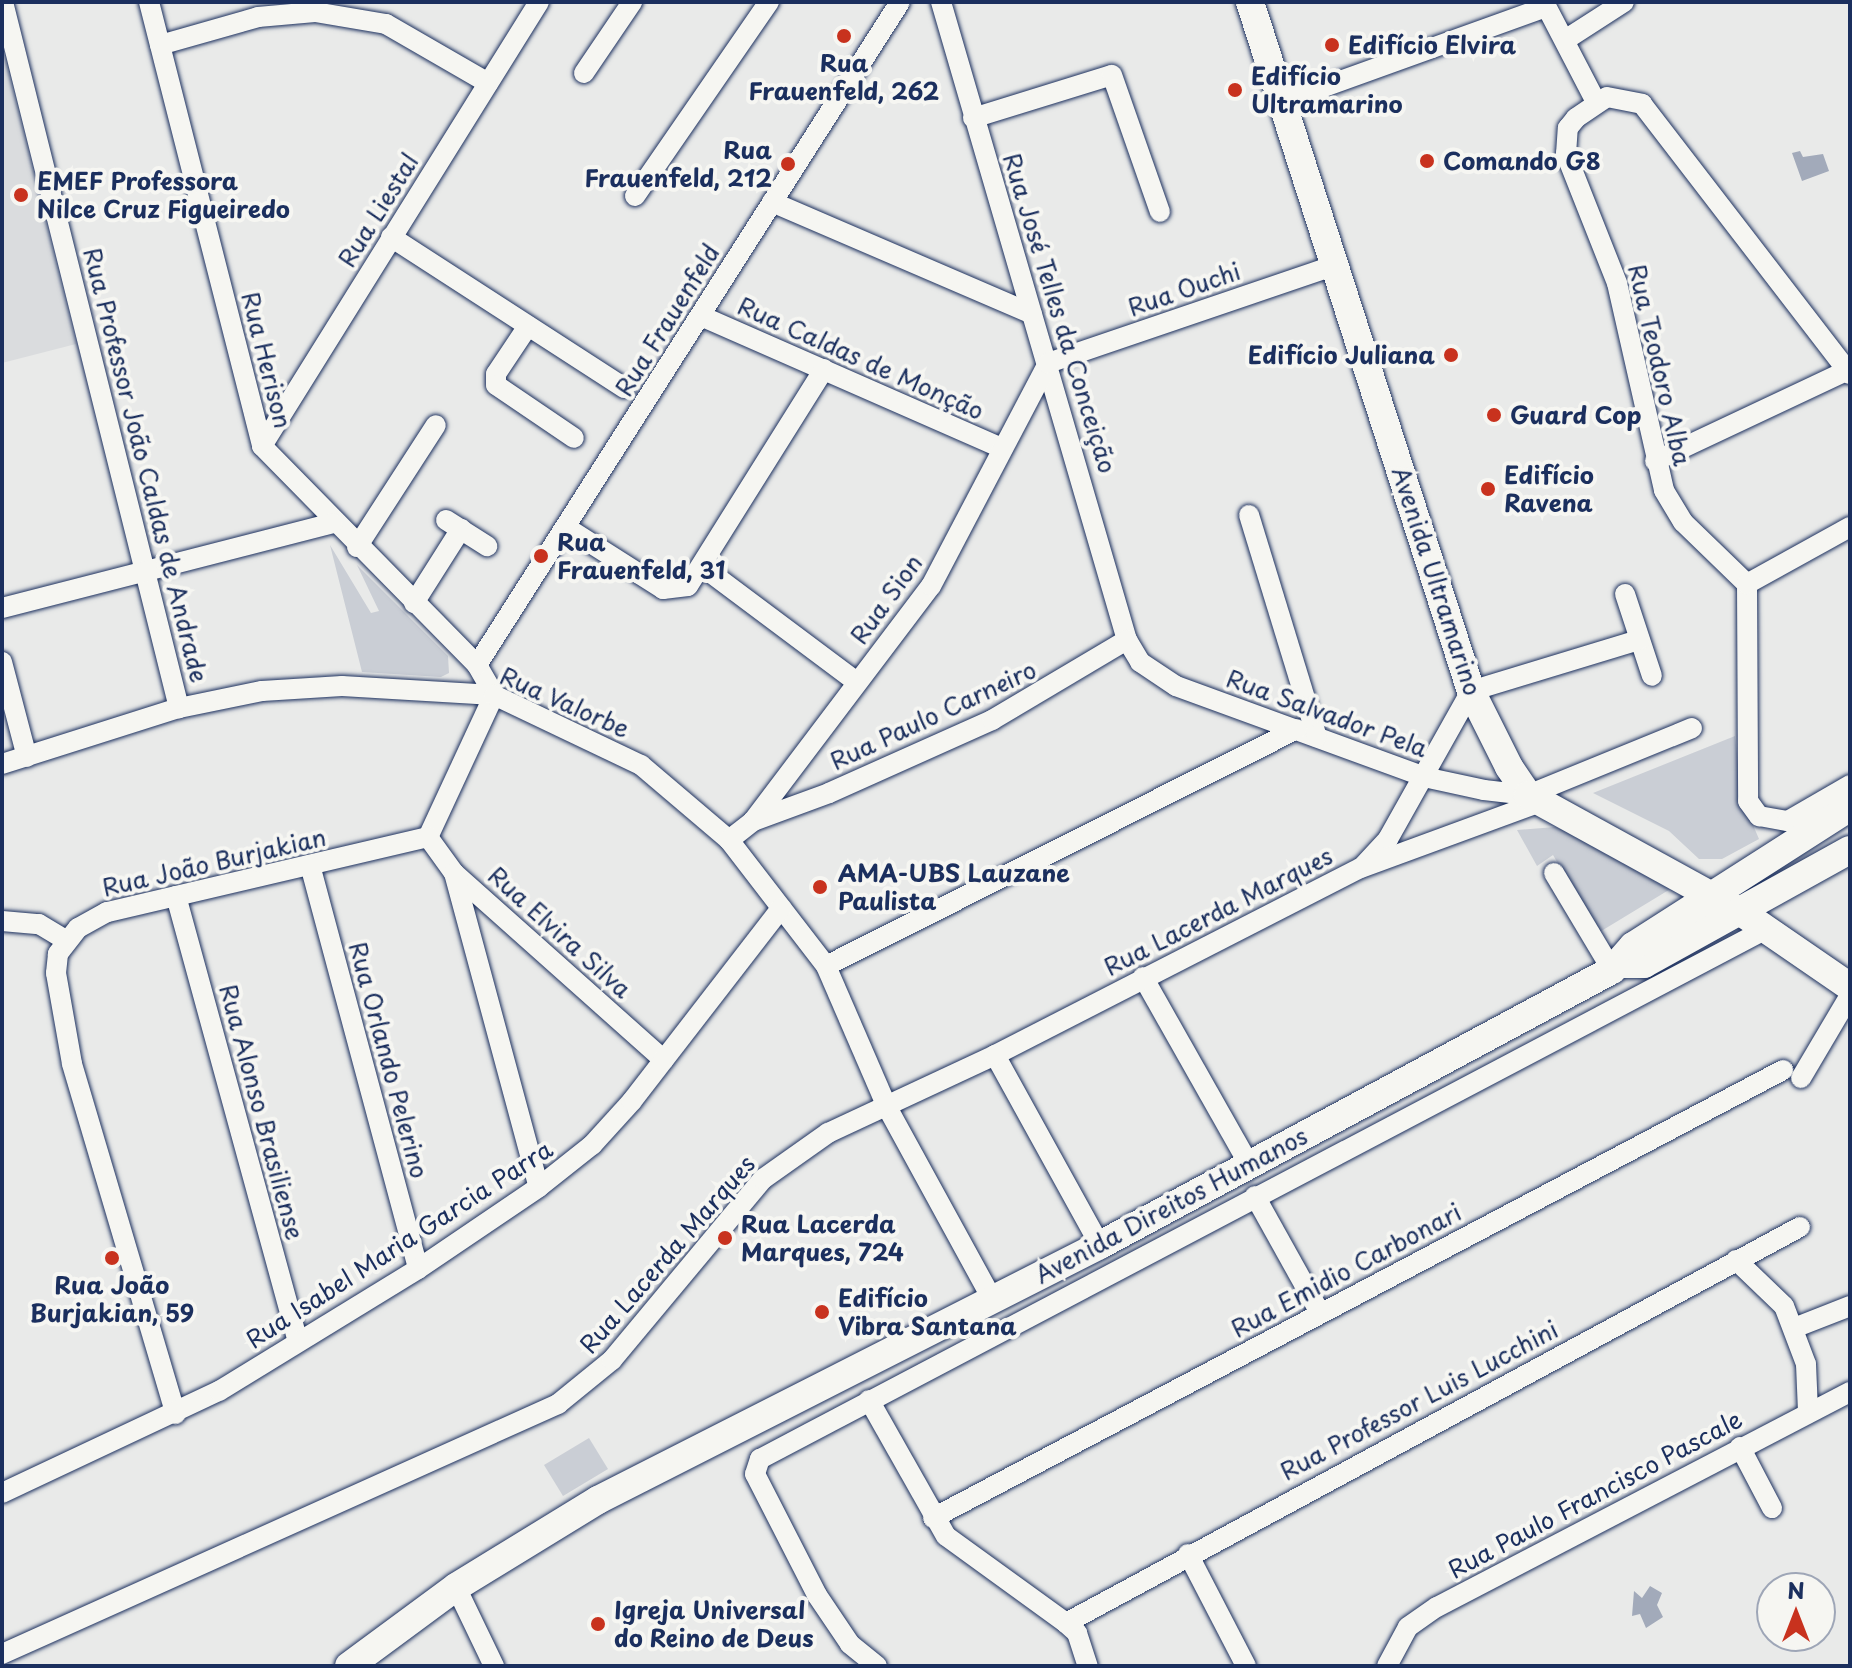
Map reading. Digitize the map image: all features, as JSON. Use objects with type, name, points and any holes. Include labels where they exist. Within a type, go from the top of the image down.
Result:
[{"type":"main road","name":"Avenida Ultramarino","points":[[1250,2],[1471,691],[1534,798]]},
{"type":"main road","points":[[1534,798],[1713,895],[1850,987]]},
{"type":"main road","name":"Avenida Direitos Humanos","points":[[1617,967],[1633,946],[1850,807]]},
{"type":"main road","name":"Avenida Direitos Humanos","points":[[349,1666],[456,1587],[598,1500],[1100,1245],[1617,967],[1644,964],[1850,850]]},
{"type":"street","name":"Rua Professor João Caldas de Andrade","points":[[3,2],[179,708]]},
{"type":"street","name":"Rua Herison","points":[[149,2],[262,446],[332,523],[477,665],[494,695]]},
{"type":"street","name":"Rua Liestal","points":[[262,446],[539,2]]},
{"type":"street","points":[[584,73],[632,2]]},
{"type":"street","points":[[635,196],[769,2]]},
{"type":"street","name":"Rua Frauenfeld","points":[[477,665],[900,2]]},
{"type":"street","name":"Rua José Telles da Conceição","points":[[941,2],[1127,640]]},
{"type":"street","points":[[1565,40],[1624,2]]},
{"type":"street","points":[[1282,102],[1545,5],[1595,100],[1624,96],[1642,104],[1849,372],[1655,461]]},
{"type":"street","points":[[160,45],[258,17],[315,12],[386,24],[488,83]]},
{"type":"street","points":[[973,118],[1112,75],[1160,212]]},
{"type":"street","name":"Rua Teodoro Alba","points":[[1595,100],[1568,128],[1566,154],[1617,283],[1644,386],[1655,461],[1670,505],[1747,584]]},
{"type":"street","points":[[772,202],[1032,314]]},
{"type":"street","points":[[391,237],[624,388]]},
{"type":"street","name":"Rua Ouchi","points":[[1048,363],[1336,265]]},
{"type":"street","name":"Rua Caldas de Monção","points":[[701,316],[1001,448]]},
{"type":"street","points":[[528,326],[496,374],[496,385],[574,438]]},
{"type":"street","name":"Rua Sion","points":[[729,840],[753,821],[931,586],[1048,363]]},
{"type":"street","points":[[567,528],[663,589],[688,586],[703,567],[824,369]]},
{"type":"street","points":[[357,547],[436,425]]},
{"type":"street","points":[[1249,515],[1317,737]]},
{"type":"street","points":[[2,608],[332,523]]},
{"type":"street","points":[[414,603],[454,525],[487,546]]},
{"type":"street","points":[[1848,533],[1747,584],[1748,801],[1766,820],[1788,821],[1850,785]]},
{"type":"street","points":[[703,567],[857,682]]},
{"type":"street","points":[[1625,594],[1652,676]]},
{"type":"street","name":"Rua Salvador Pela","points":[[1127,640],[1140,662],[1176,686],[1424,777],[1534,798]]},
{"type":"street","name":"Rua Paulo Carneiro","points":[[753,821],[829,793],[992,720],[1127,640]]},
{"type":"street","points":[[1471,691],[1639,640]]},
{"type":"street","points":[[2,662],[27,757]]},
{"type":"street","name":"Rua Valorbe","points":[[2,764],[179,708],[309,687],[494,695],[641,765],[729,840],[826,966],[887,1107],[992,1299]]},
{"type":"street","name":"Rua Lacerda Marques","points":[[1361,868],[1388,839],[1424,777],[1449,722],[1471,691]]},
{"type":"street","points":[[428,837],[494,695]]},
{"type":"street","name":"Rua Lacerda Marques","points":[[2,1654],[558,1404],[612,1360],[763,1179],[797,1151],[995,1055],[1361,868],[1534,798],[1692,728]]},
{"type":"street","points":[[826,966],[1297,729]]},
{"type":"street","name":"Rua João Burjakian","points":[[67,941],[90,918],[428,837]]},
{"type":"street","name":"Rua Elvira Silva","points":[[428,837],[454,873],[664,1060]]},
{"type":"street","name":"Rua Orlando Pelerino","points":[[310,865],[418,1269]]},
{"type":"street","points":[[454,873],[539,1187]]},
{"type":"street","points":[[1554,873],[1617,967]]},
{"type":"street","name":"Rua Alonso Brasiliense","points":[[176,896],[298,1342]]},
{"type":"street","name":"Rua Isabel Maria Garcia Parra","points":[[2,1493],[176,1414],[418,1269],[539,1187],[592,1145],[664,1060],[781,908]]},
{"type":"street","points":[[2,921],[39,924],[67,941],[56,973],[72,1064],[176,1414]]},
{"type":"street","points":[[877,1666],[850,1644],[829,1614],[754,1465],[869,1400],[1766,929]]},
{"type":"street","points":[[1143,977],[1249,1164]]},
{"type":"street","name":"Rua Emidio Carbonari","points":[[933,1518],[1320,1313],[1792,1074],[1850,995]]},
{"type":"street","points":[[995,1055],[1100,1245]]},
{"type":"street","points":[[1255,1196],[1320,1313]]},
{"type":"street","name":"Rua Professor Luis Lucchini","points":[[1066,1623],[1188,1554],[1800,1227]]},
{"type":"street","points":[[1736,1260],[1764,1282],[1794,1328],[1806,1364],[1808,1411]]},
{"type":"street","points":[[1794,1328],[1850,1306]]},
{"type":"street","name":"Rua Paulo Francisco Pascale","points":[[1387,1666],[1408,1627],[1437,1607],[1808,1411],[1850,1392]]},
{"type":"street","points":[[869,1400],[933,1518],[959,1548],[1077,1633],[1088,1666]]},
{"type":"street","points":[[1740,1447],[1772,1508]]},
{"type":"street","points":[[1188,1554],[1246,1666]]},
{"type":"street","points":[[456,1587],[494,1666]]},
{"type":"shaded area","name":"EMEF Professora Nilce Cruz Figueiredo","points":[[2,47],[76,344],[2,363]]},
{"type":"shaded area","points":[[330,545],[371,613],[379,611],[357,565],[448,656],[449,673],[441,677],[362,672]]},
{"type":"shaded area","points":[[1735,736],[1742,799],[1759,839],[1722,859],[1699,859],[1669,831],[1593,793]]},
{"type":"shaded area","points":[[1555,827],[1634,861],[1677,885],[1598,933],[1553,855],[1537,866],[1517,830]]},
{"type":"shaded area","points":[[589,1438],[608,1469],[563,1496],[544,1465]]},
{"type":"water","points":[[1800,151],[1803,157],[1823,154],[1829,171],[1802,181],[1792,153]]},
{"type":"water","points":[[1650,1586],[1662,1593],[1657,1605],[1663,1617],[1646,1628],[1640,1614],[1632,1616],[1634,1591],[1642,1598]]},
{"type":"place","name":"Rua Frauenfeld, 262","points":[[844,36]]},
{"type":"place","name":"Edifício Elvira","points":[[1332,45]]},
{"type":"place","name":"Edifício Ultramarino","points":[[1235,90]]},
{"type":"place","name":"Comando G8","points":[[1427,161]]},
{"type":"place","name":"Rua Frauenfeld, 212","points":[[788,164]]},
{"type":"place","name":"EMEF Professora Nilce Cruz Figueiredo","points":[[21,195]]},
{"type":"place","name":"Edifício Juliana","points":[[1451,355]]},
{"type":"place","name":"Guard Cop","points":[[1494,415]]},
{"type":"place","name":"Edifício Ravena","points":[[1488,489]]},
{"type":"place","name":"Rua Frauenfeld, 31","points":[[541,556]]},
{"type":"place","name":"AMA-UBS Lauzane Paulista","points":[[820,887]]},
{"type":"place","name":"Rua Lacerda Marques, 724","points":[[725,1238]]},
{"type":"place","name":"Rua João Burjakian, 59","points":[[112,1258]]},
{"type":"place","name":"Edifício Vibra Santana","points":[[822,1312]]},
{"type":"place","name":"Igreja Universal do Reino de Deus","points":[[598,1624]]}]
